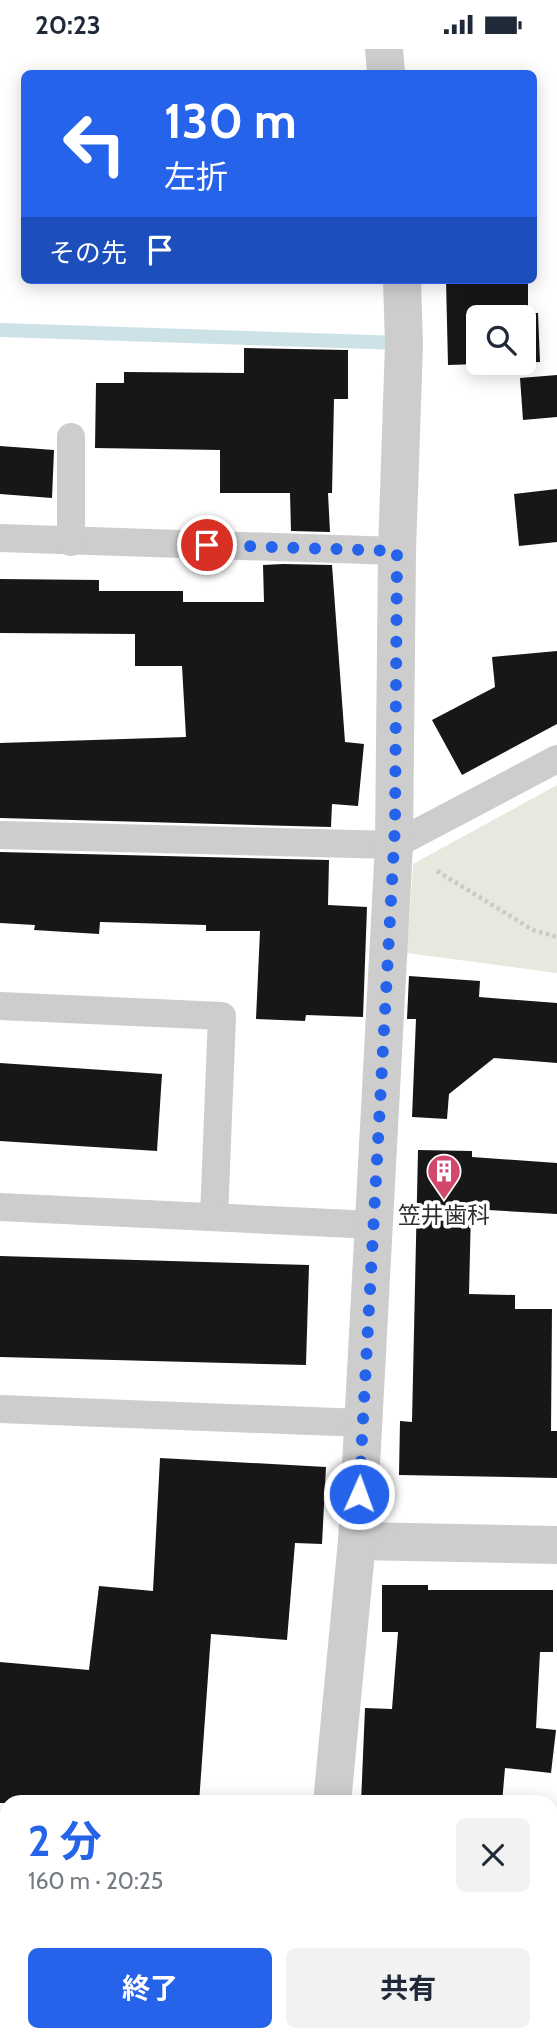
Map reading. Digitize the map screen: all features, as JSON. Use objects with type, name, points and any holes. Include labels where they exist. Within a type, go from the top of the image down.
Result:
[{"type":"street","points":[[384,49],[386,70]]},
{"type":"street","points":[[333,1795],[357,1541],[394,845],[397,551],[404,344],[402,284]]},
{"type":"street","points":[[357,1541],[557,1545]]},
{"type":"lane","points":[[71,437],[71,541]]},
{"type":"lane","points":[[0,538],[397,551]]},
{"type":"lane","points":[[0,835],[394,845],[557,759]]},
{"type":"lane","points":[[0,1006],[222,1016],[214,1217]]},
{"type":"lane","points":[[0,1207],[373,1224]]},
{"type":"lane","points":[[0,1409],[362,1423]]},
{"type":"path","points":[[394,845],[533,930],[557,937]]},
{"type":"shaded area","points":[[557,785],[557,973],[407,953],[413,864]]},
{"type":"building","points":[[446,284],[528,284],[528,305],[466,305],[466,364],[448,365]]},
{"type":"building","points":[[536,313],[540,362],[536,362]]},
{"type":"building","points":[[244,348],[348,350],[348,399],[334,399],[332,493],[328,493],[330,532],[291,531],[290,493],[220,493],[220,450],[95,448],[96,383],[124,383],[124,372],[244,373]]},
{"type":"building","points":[[557,375],[557,417],[523,420],[520,378]]},
{"type":"building","points":[[0,446],[54,450],[52,498],[0,494]]},
{"type":"building","points":[[557,489],[557,542],[519,546],[514,494]]},
{"type":"building","points":[[263,565],[332,565],[345,742],[364,744],[358,806],[332,804],[331,827],[0,818],[0,743],[186,737],[182,666],[135,666],[135,634],[0,633],[0,579],[99,580],[99,591],[183,591],[183,602],[264,602]]},
{"type":"building","points":[[557,651],[557,724],[462,775],[432,720],[495,687],[492,657]]},
{"type":"building","points":[[0,852],[329,860],[328,905],[367,907],[363,1017],[306,1015],[305,1021],[256,1019],[260,931],[206,931],[206,925],[100,922],[99,934],[34,930],[35,925],[0,923]]},
{"type":"building","points":[[409,976],[480,981],[479,997],[557,1003],[557,1063],[494,1058],[449,1094],[447,1119],[412,1117],[416,1019],[407,1019]]},
{"type":"building","points":[[0,1063],[162,1074],[157,1151],[0,1141]]},
{"type":"building","points":[[418,1150],[472,1151],[472,1157],[557,1163],[557,1214],[471,1209],[469,1294],[515,1295],[515,1309],[552,1309],[551,1431],[557,1431],[557,1478],[399,1475],[400,1421],[412,1422]]},
{"type":"building","points":[[0,1256],[309,1265],[306,1365],[0,1357]]},
{"type":"building","points":[[160,1458],[326,1467],[322,1544],[295,1543],[287,1640],[211,1634],[200,1795],[0,1795],[0,1662],[89,1670],[99,1586],[153,1591]]},
{"type":"building","points":[[382,1585],[428,1585],[428,1590],[553,1590],[553,1652],[540,1652],[536,1728],[556,1730],[551,1773],[505,1768],[503,1795],[361,1795],[365,1708],[392,1709],[398,1632],[382,1632]]},
{"type":"waterway","points":[[0,330],[403,343]]},
{"type":"place","name":"笠井歯科","points":[[444,1201]]},
{"type":"route","points":[[207,545],[397,551],[396,807],[359,1494]]}]
